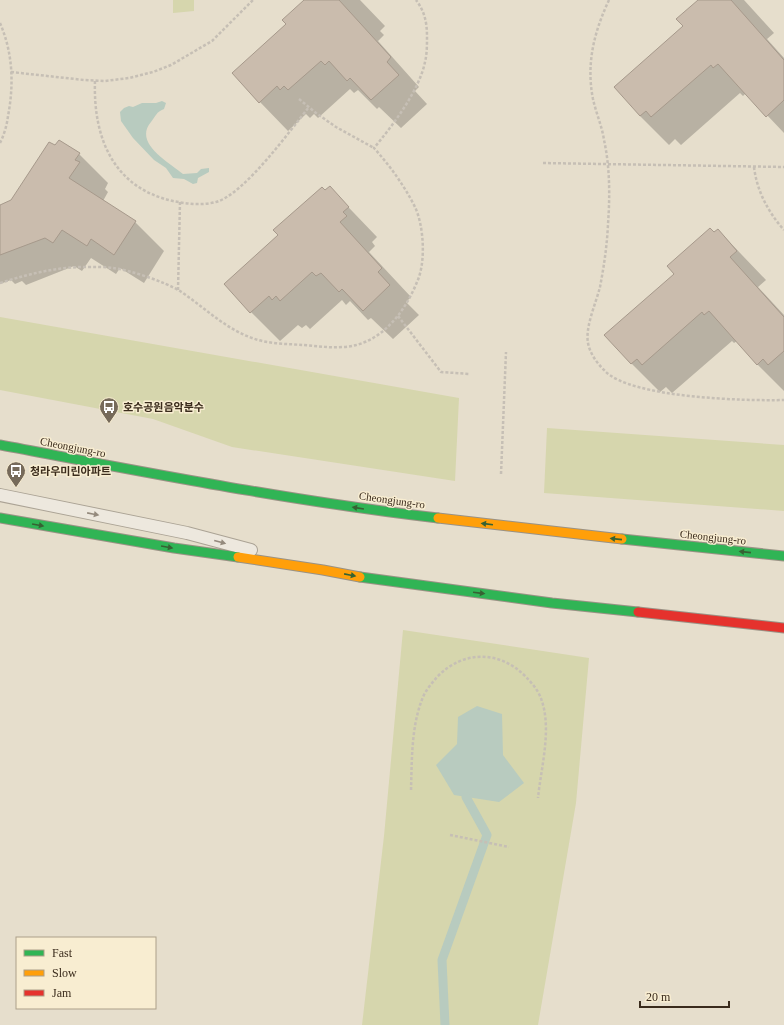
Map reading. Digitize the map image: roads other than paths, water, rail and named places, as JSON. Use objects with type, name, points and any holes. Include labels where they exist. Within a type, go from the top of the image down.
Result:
[{"type":"main road","name":"Cheongjung-ro","points":[[0,445],[198,482],[400,514],[535,530],[784,556]]},
{"type":"main road","points":[[0,518],[174,548],[323,570],[370,579],[552,603],[784,628]]},
{"type":"lane","points":[[0,495],[187,533],[323,570]]},
{"type":"waterway","points":[[445,1025],[442,960],[487,835],[466,797]]},
{"type":"place","name":"호수공원음악분수","points":[[109,424]]},
{"type":"place","name":"청라우미린아파트","points":[[16,488]]}]
